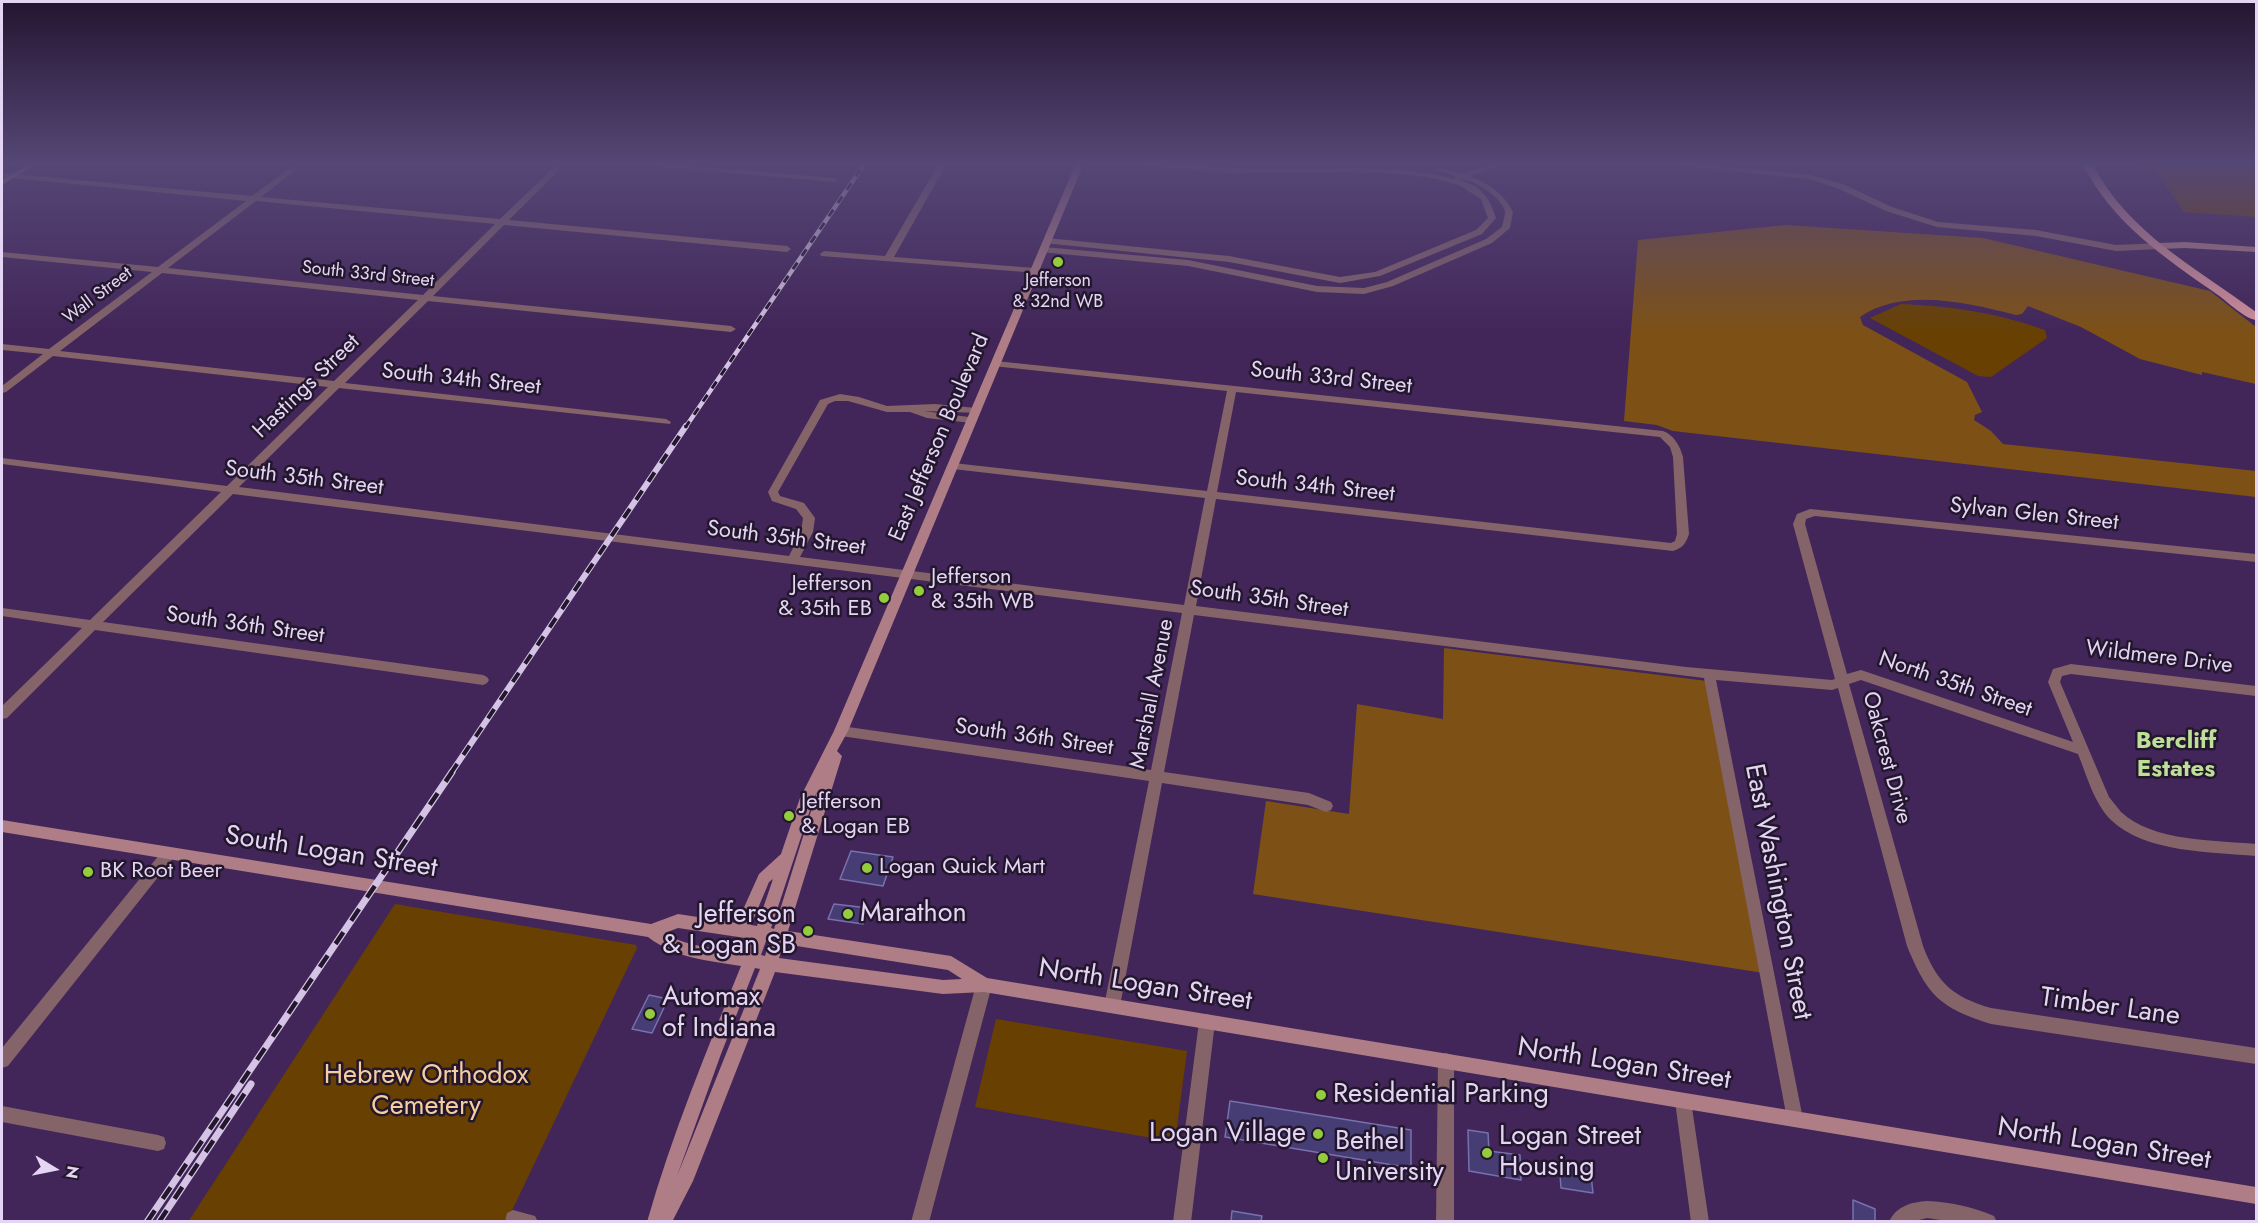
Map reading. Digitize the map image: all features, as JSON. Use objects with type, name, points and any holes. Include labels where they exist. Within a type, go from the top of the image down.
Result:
[{"type":"main road","points":[[2130,220],[2159,246],[2256,317]]},
{"type":"street","name":"Wall Street","points":[[2,390],[225,220]]},
{"type":"street","points":[[472,220],[787,249]]},
{"type":"street","name":"Hastings Street","points":[[2,714],[505,220]]},
{"type":"street","points":[[888,259],[910,220]]},
{"type":"street","name":"East Jefferson Boulevard","points":[[656,1221],[668,1178],[713,1054],[762,933],[807,798],[841,731],[1057,220]]},
{"type":"street","points":[[1046,246],[1194,254],[1260,264],[1317,278],[1356,279],[1377,274],[1479,232],[1491,220]]},
{"type":"street","points":[[1046,246],[1188,263],[1317,289],[1364,291],[1390,284],[1489,241],[1506,228],[1507,220]]},
{"type":"street","points":[[1925,220],[1938,224],[2036,233],[2116,248],[2185,245],[2256,250]]},
{"type":"street","name":"South 33rd Street","points":[[2,254],[731,329]]},
{"type":"street","points":[[824,254],[1035,271]]},
{"type":"street","name":"South 34th Street","points":[[2,347],[666,422]]},
{"type":"street","name":"South 33rd Street","points":[[996,364],[1663,434],[1675,446],[1678,457],[1683,534],[1680,543],[1673,547]]},
{"type":"street","name":"Marshall Avenue","points":[[1112,1006],[1232,389]]},
{"type":"street","points":[[793,560],[807,531],[809,518],[800,506],[776,498],[773,492],[820,406],[830,399],[851,397],[886,409],[913,410],[927,415],[974,416]]},
{"type":"street","name":"South 35th Street","points":[[2,461],[1709,674]]},
{"type":"street","name":"South 34th Street","points":[[953,466],[1673,547]]},
{"type":"street","name":"Sylvan Glen Street","points":[[1809,513],[1870,517],[2256,558]]},
{"type":"street","name":"Oakcrest Drive","points":[[1809,513],[1801,517],[1798,524],[1800,533],[1924,972],[1940,993],[1957,1006]]},
{"type":"street","name":"South 36th Street","points":[[2,612],[483,680]]},
{"type":"street","name":"Wildmere Drive","points":[[2080,750],[2056,691],[2054,682],[2057,672],[2061,669],[2090,670],[2256,691]]},
{"type":"street","name":"North 35th Street","points":[[1709,674],[1832,685],[1861,675],[1876,678],[2080,750]]},
{"type":"street","name":"East Washington Street","points":[[1709,674],[1795,1119]]},
{"type":"street","name":"East Jefferson Boulevard","points":[[662,1221],[684,1181],[770,964],[841,731]]},
{"type":"street","name":"South 36th Street","points":[[841,731],[1310,800],[1326,806]]},
{"type":"street","points":[[2080,750],[2110,812],[2122,824],[2152,836],[2256,850]]},
{"type":"street","name":"South Logan Street","points":[[2,826],[651,931],[669,944],[751,960]]},
{"type":"street","points":[[2,1060],[169,853]]},
{"type":"street","points":[[742,930],[764,878],[787,856]]},
{"type":"street","name":"South Logan Street","points":[[651,931],[678,921],[780,936]]},
{"type":"street","name":"North Logan Street","points":[[780,936],[951,963],[984,985]]},
{"type":"street","name":"North Logan Street","points":[[751,960],[943,987],[984,985],[2256,1196]]},
{"type":"street","points":[[920,1221],[984,985]]},
{"type":"street","name":"Timber Lane","points":[[1957,1006],[1991,1016],[2256,1056]]},
{"type":"street","points":[[1182,1221],[1207,1022]]},
{"type":"street","points":[[1445,1221],[1446,1061]]},
{"type":"street","points":[[1683,1101],[1700,1221]]},
{"type":"street","points":[[2,1114],[158,1143]]},
{"type":"street","points":[[1898,1221],[1909,1213],[1925,1208],[1988,1221]]},
{"type":"green space","points":[[1901,304],[1992,315],[2045,330],[2047,338],[1991,377],[1978,376],[1870,318]]},
{"type":"green space","name":"Hebrew Orthodox Cemetery","points":[[395,904],[636,945],[637,948],[507,1221],[188,1222]]},
{"type":"green space","points":[[996,1019],[1187,1051],[1175,1142],[975,1107]]},
{"type":"shaded area","points":[[1786,225],[1983,238],[2210,291],[2256,327],[2256,384],[2202,372],[2202,375],[2140,359],[2081,327],[2028,306],[2022,314],[2016,315],[1957,302],[1916,300],[1896,302],[1860,317],[1863,325],[1967,382],[1982,412],[1975,415],[1974,420],[1991,431],[2003,444],[2256,471],[2256,497],[1673,431],[1657,425],[1624,421],[1638,240]]},
{"type":"shaded area","points":[[1444,648],[1707,681],[1764,973],[1253,894],[1266,801],[1349,814],[1357,704],[1443,719]]},
{"type":"building","name":"Logan Quick Mart","points":[[851,851],[893,857],[883,886],[840,879]]},
{"type":"building","name":"Marathon","points":[[834,904],[868,908],[863,924],[828,919]]},
{"type":"building","name":"Automax of Indiana","points":[[649,995],[668,999],[652,1033],[632,1029]]},
{"type":"building","name":"Logan Village","points":[[1230,1101],[1411,1130],[1411,1168],[1225,1137]]},
{"type":"building","name":"Logan Street Housing","points":[[1468,1130],[1488,1133],[1489,1151],[1520,1155],[1521,1180],[1469,1171]]},
{"type":"building","name":"Logan Street Housing","points":[[1559,1161],[1590,1166],[1593,1193],[1561,1188]]},
{"type":"building","points":[[1853,1200],[1875,1209],[1875,1221],[1853,1221]]},
{"type":"building","points":[[1232,1211],[1262,1216],[1261,1221],[1231,1221]]},
{"type":"railway","points":[[685,428],[826,220]]},
{"type":"railway","points":[[451,773],[686,426]]},
{"type":"railway","points":[[147,1222],[452,772]]},
{"type":"railway","points":[[159,1222],[251,1084]]},
{"type":"place","name":"Jefferson & 32nd WB","points":[[1058,262]]},
{"type":"place","name":"Jefferson & 35th WB","points":[[919,591]]},
{"type":"place","name":"Jefferson & 35th EB","points":[[884,598]]},
{"type":"place","name":"Jefferson & Logan EB","points":[[789,816]]},
{"type":"place","name":"Logan Quick Mart","points":[[867,868]]},
{"type":"place","name":"BK Root Beer","points":[[88,872]]},
{"type":"place","name":"Marathon","points":[[848,914]]},
{"type":"place","name":"Jefferson & Logan SB","points":[[808,931]]},
{"type":"place","name":"Automax of Indiana","points":[[650,1014]]},
{"type":"place","name":"Residential Parking","points":[[1321,1095]]},
{"type":"place","name":"Logan Village","points":[[1318,1134]]},
{"type":"place","name":"Logan Street Housing","points":[[1487,1153]]},
{"type":"place","name":"Bethel University","points":[[1323,1158]]},
{"type":"district","name":"Bercliff Estates","points":[[2176,756]]}]
